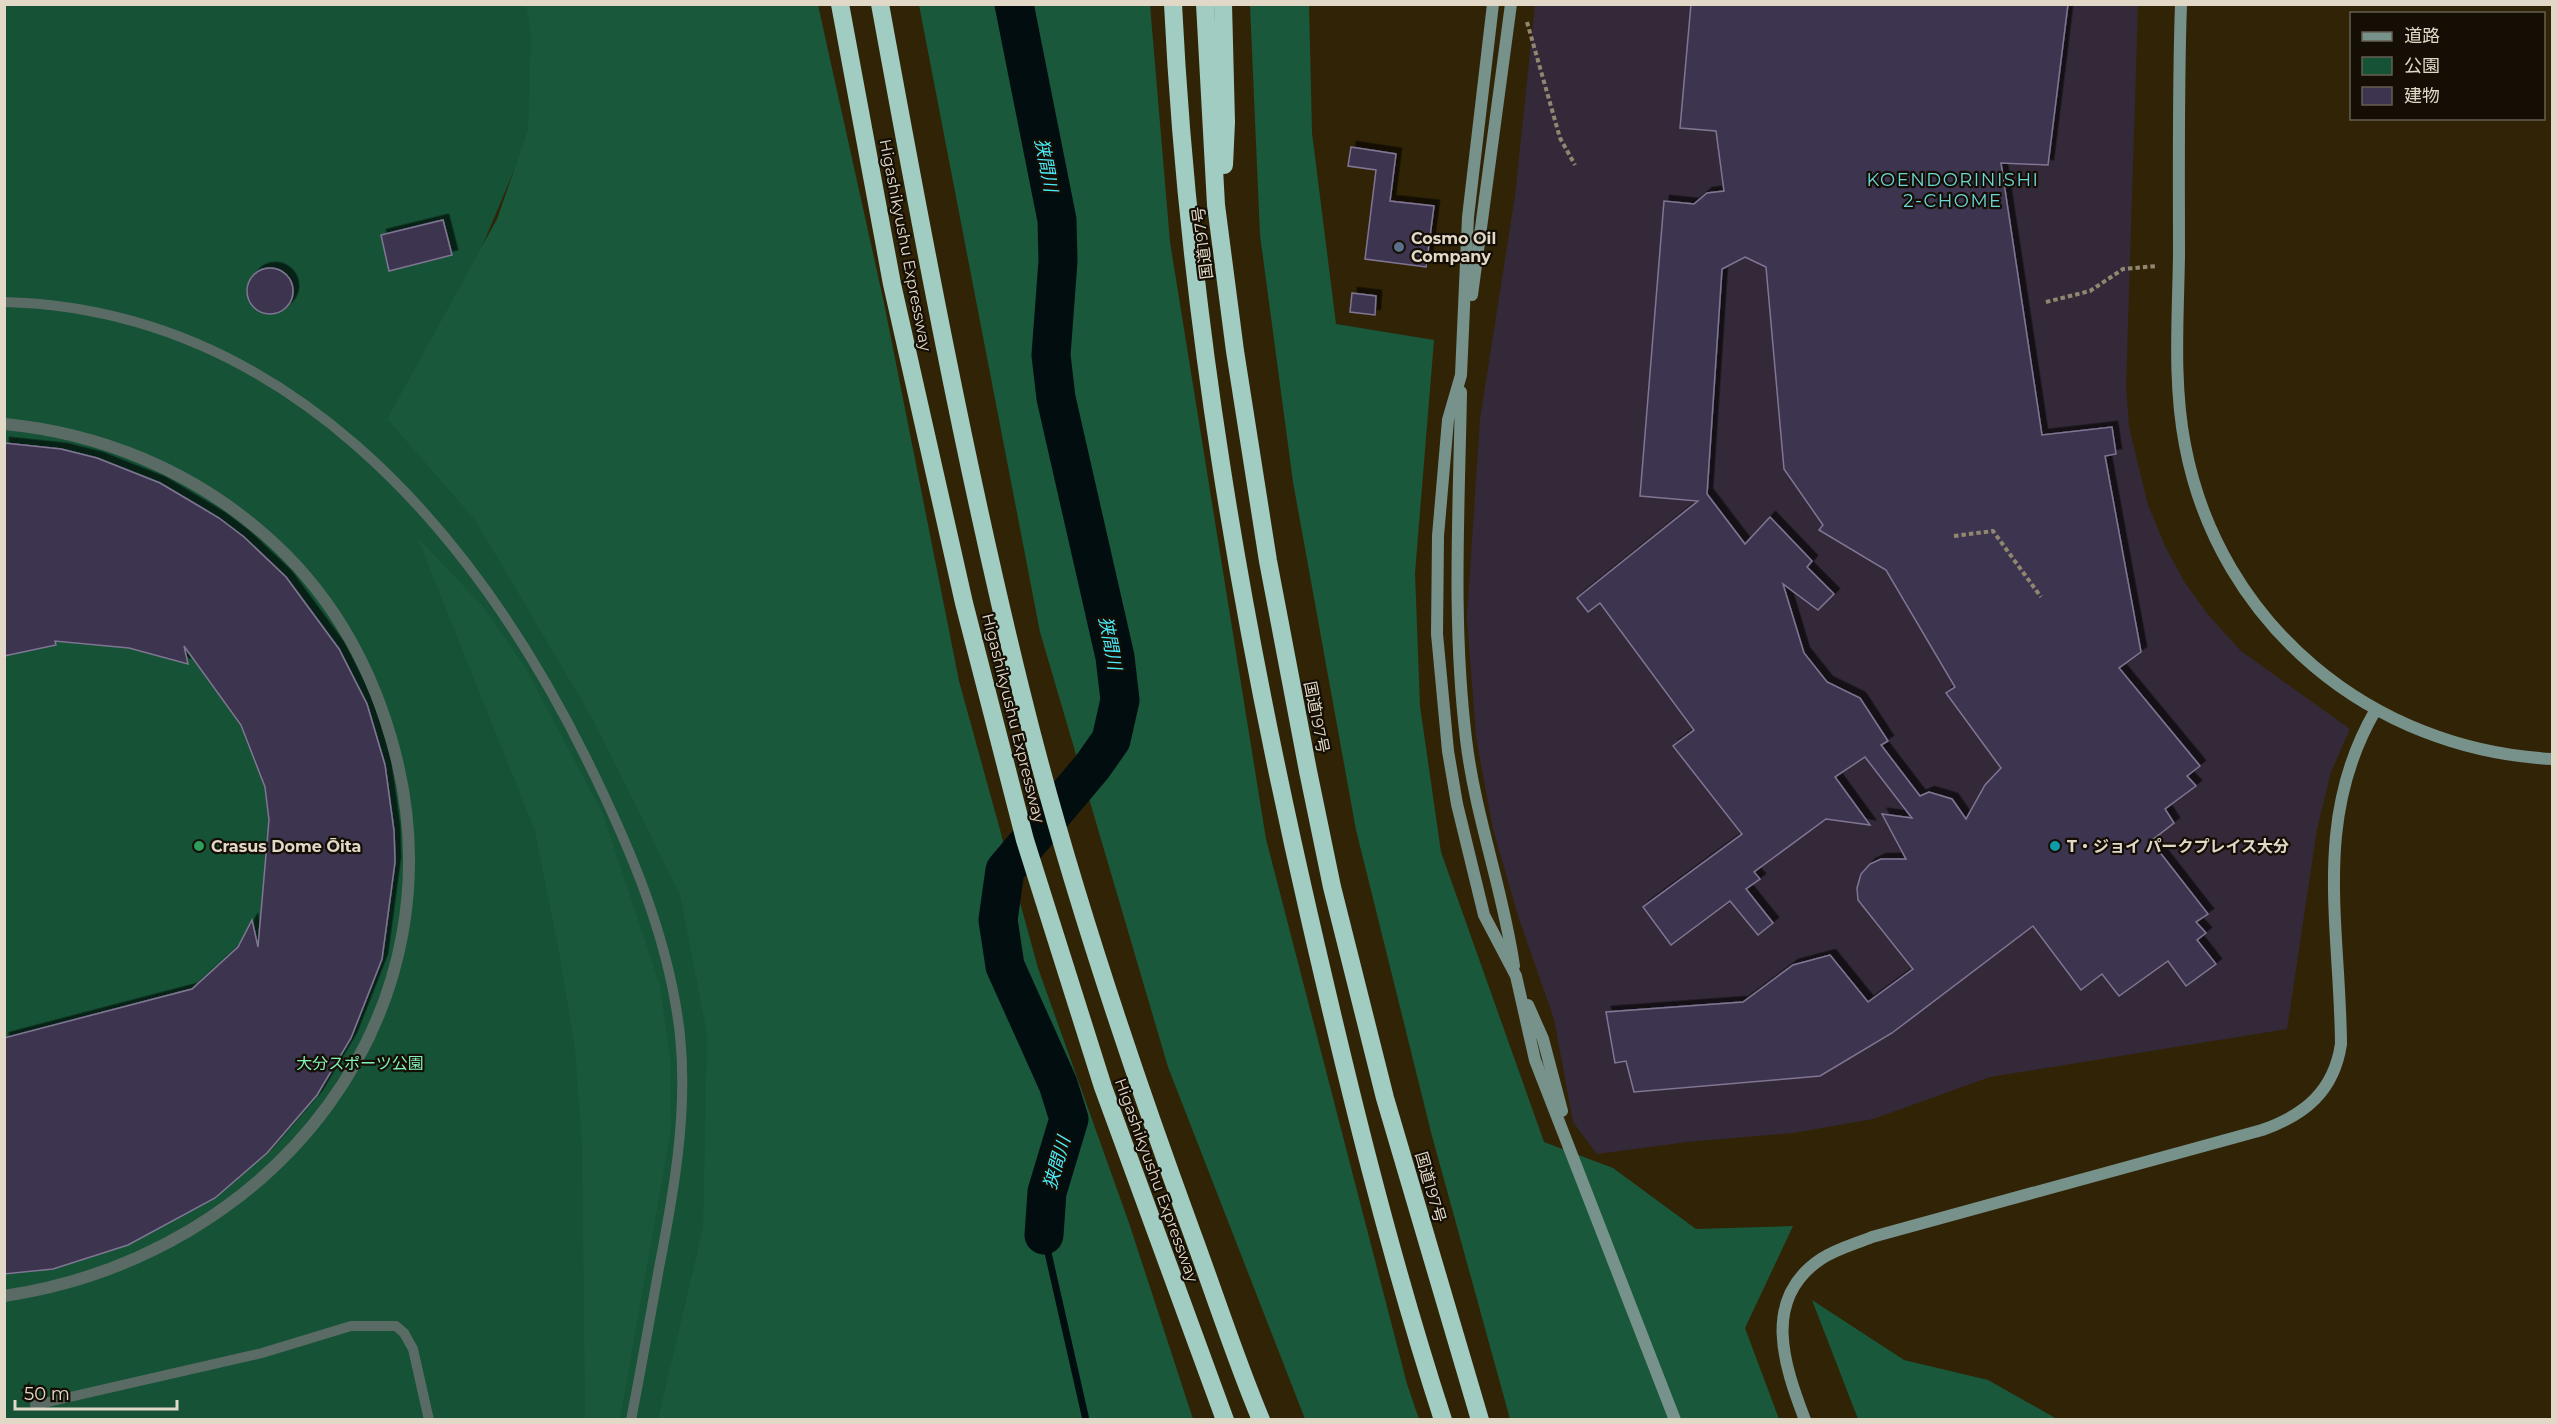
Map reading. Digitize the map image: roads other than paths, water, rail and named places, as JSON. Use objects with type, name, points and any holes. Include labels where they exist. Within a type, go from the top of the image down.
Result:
[{"type":"highway","name":"Higashikyushu Expressway","points":[[840,4],[892,284],[958,580],[1046,910],[1102,1087],[1225,1419]]},
{"type":"highway","name":"Higashikyushu Expressway","points":[[880,4],[977,499],[1022,694],[1096,958],[1169,1170],[1261,1419]]},
{"type":"highway","name":"国道197号","points":[[1173,4],[1188,221],[1199,312],[1214,430],[1250,637],[1285,811],[1351,1100],[1417,1340],[1443,1419]]},
{"type":"highway","name":"国道197号","points":[[1204,4],[1220,235],[1235,351],[1268,561],[1332,887],[1385,1098],[1479,1419]]},
{"type":"highway","points":[[1220,235],[1226,123],[1224,4]]},
{"type":"street","points":[[1493,4],[1468,217],[1456,560],[1457,653],[1472,781],[1508,927],[1516,976]]},
{"type":"street","points":[[1511,4],[1461,375],[1448,420],[1436,584],[1441,691],[1457,804],[1484,915],[1516,976],[1543,1040],[1583,1180],[1675,1419]]},
{"type":"street","points":[[2181,4],[2178,385],[2184,445],[2199,504],[2234,572],[2273,626],[2319,671],[2375,711],[2430,735],[2475,750],[2500,755],[2553,759]]},
{"type":"street","points":[[4,424],[69,434],[108,444],[150,461],[217,496],[280,549],[304,574],[343,627],[373,682],[405,790],[410,846],[404,928],[391,979],[356,1061],[308,1131],[242,1195],[197,1228],[171,1243],[104,1272],[60,1286],[4,1296]]},
{"type":"street","points":[[1805,1419],[1782,1351],[1781,1332],[1788,1300],[1796,1284],[1807,1270],[1822,1259],[1872,1237],[2262,1130],[2294,1117],[2326,1090],[2339,1059],[2341,1044],[2333,859],[2336,822],[2349,765],[2359,740],[2375,711]]},
{"type":"lane","points":[[4,302],[102,315],[175,335],[258,373],[316,413],[391,479],[446,538],[522,641],[574,732],[632,856],[670,979],[680,1038],[682,1078],[675,1183],[631,1419]]},
{"type":"lane","points":[[35,1405],[262,1353],[351,1326],[396,1326],[404,1333],[412,1349],[429,1419]]},
{"type":"waterway","name":"狭間川","points":[[1014,4],[1057,220],[1058,261],[1051,355],[1056,398],[1115,657],[1120,700],[1111,740],[1092,767],[1005,870],[998,920],[1005,966],[1058,1084],[1069,1119],[1047,1192],[1044,1235]]},
{"type":"waterway","points":[[1044,1235],[1086,1420]]},
{"type":"place","name":"Cosmo Oil Company","points":[[1399,247]]},
{"type":"place","name":"Crasus Dome Ōita","points":[[199,846]]},
{"type":"place","name":"T・ジョイ パークプレイス大分","points":[[2055,846]]},
{"type":"district","name":"KOENDORINISHI 2-CHOME","points":[[1953,190]]},
{"type":"park label","name":"大分スポーツ公園","points":[[360,1063]]}]
